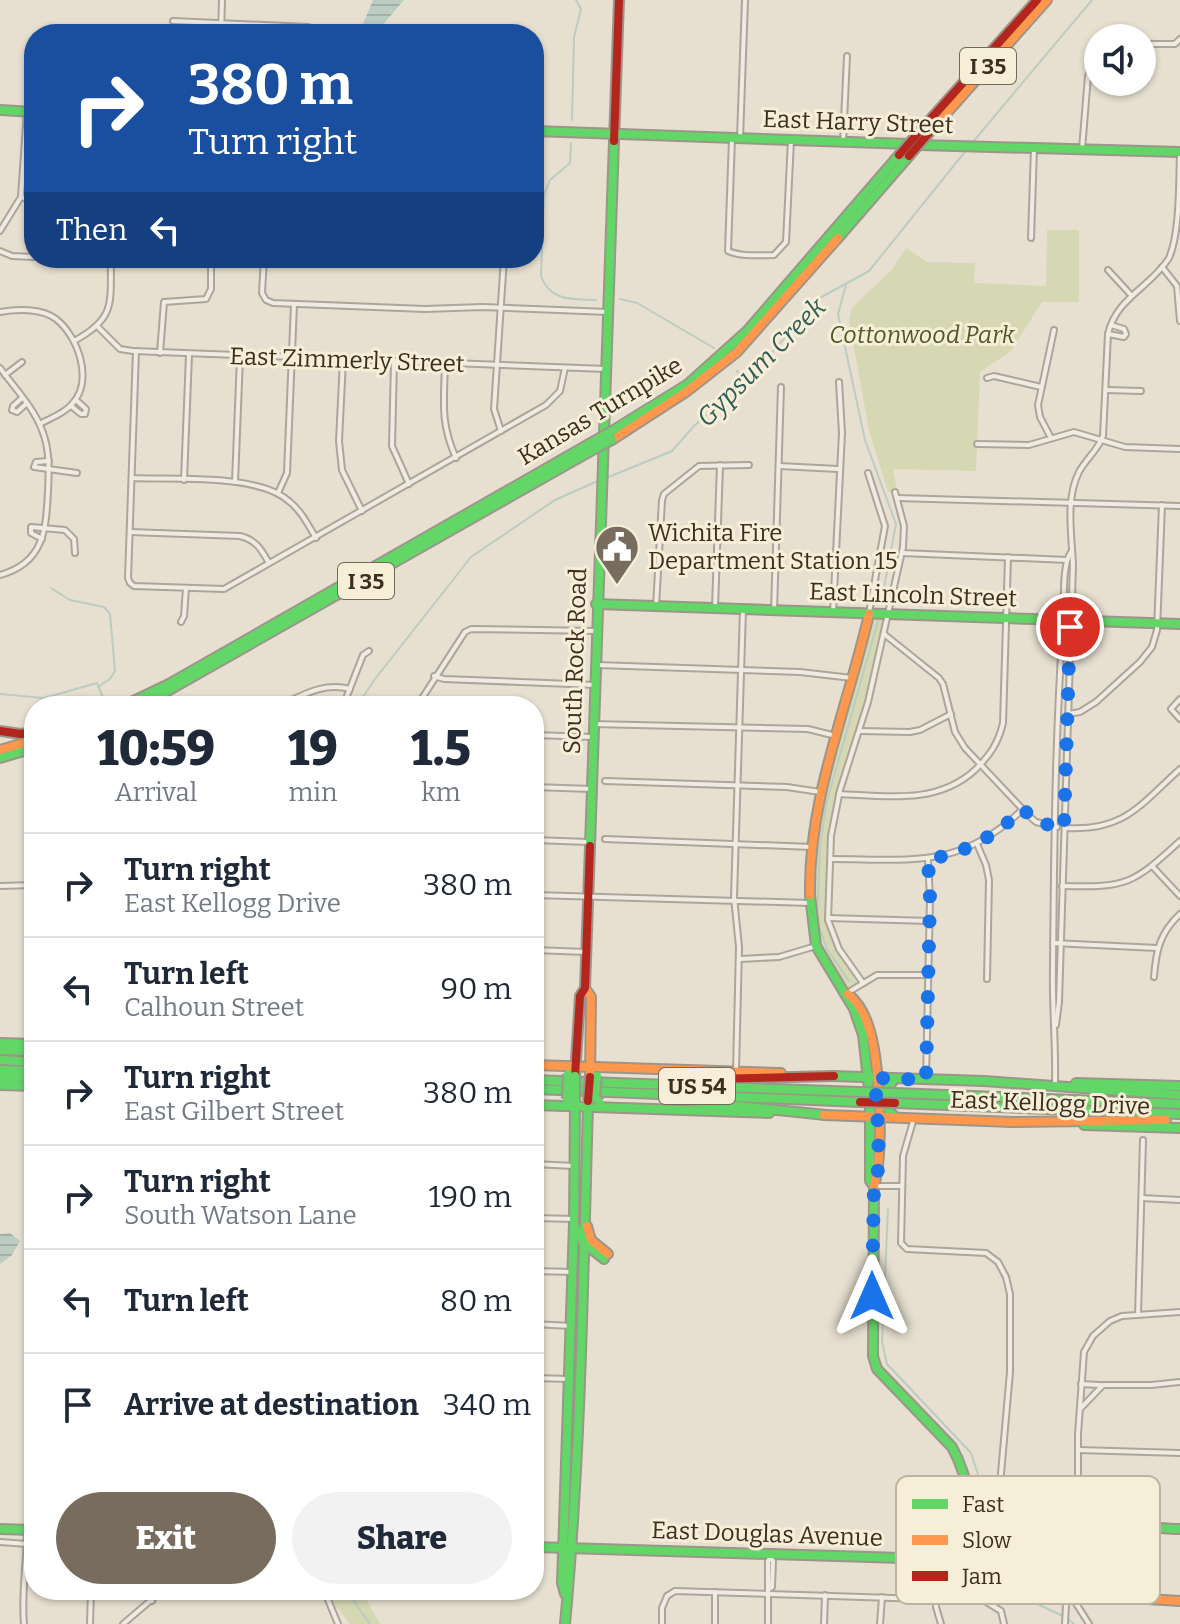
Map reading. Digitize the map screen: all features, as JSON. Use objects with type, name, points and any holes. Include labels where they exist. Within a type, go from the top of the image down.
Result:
[{"type":"main road","name":"South Rock Road","points":[[572,1102],[580,996],[585,988],[619,0]]},
{"type":"main road","name":"Kansas Turnpike","points":[[142,696],[695,388],[740,349],[909,156],[924,132],[1037,0]]},
{"type":"main road","name":"Kansas Turnpike","points":[[612,435],[688,384],[747,331],[899,155],[1047,0]]},
{"type":"main road","points":[[0,110],[24,111]]},
{"type":"main road","name":"East Harry Street","points":[[544,131],[1180,152]]},
{"type":"main road","name":"Kansas Turnpike","points":[[159,696],[317,609],[589,448]]},
{"type":"main road","name":"East Lincoln Street","points":[[596,604],[1180,624]]},
{"type":"main road","points":[[869,614],[854,679],[820,792],[812,847],[810,903],[816,946],[824,964],[852,997],[868,1024],[873,1044],[870,1181],[874,1186],[872,1336],[877,1369],[952,1447],[964,1476]]},
{"type":"main road","points":[[0,731],[24,734]]},
{"type":"main road","points":[[0,750],[24,743]]},
{"type":"main road","points":[[0,758],[24,751]]},
{"type":"main road","name":"South Rock Road","points":[[568,1547],[588,1104],[598,1082],[591,1066],[591,997],[585,988]]},
{"type":"main road","points":[[0,1043],[24,1044]]},
{"type":"main road","points":[[0,1050],[24,1051]]},
{"type":"main road","points":[[0,1060],[24,1061]]},
{"type":"main road","name":"East Kellogg Drive","points":[[544,1065],[1180,1086]]},
{"type":"main road","points":[[559,1066],[572,1075]]},
{"type":"main road","points":[[606,1067],[595,1096],[609,1108]]},
{"type":"main road","points":[[0,1070],[24,1071]]},
{"type":"main road","points":[[598,1082],[834,1076]]},
{"type":"main road","points":[[0,1078],[24,1077]]},
{"type":"main road","points":[[896,1117],[885,1106],[885,1090],[891,1081],[898,1079]]},
{"type":"main road","name":"US 54","points":[[544,1080],[1180,1104]]},
{"type":"main road","points":[[984,1081],[1180,1095]]},
{"type":"main road","points":[[598,1082],[826,1115]]},
{"type":"main road","name":"US 54","points":[[544,1088],[598,1082],[860,1102],[1180,1117]]},
{"type":"main road","points":[[0,1085],[24,1086]]},
{"type":"main road","points":[[544,1105],[572,1102],[574,1221],[568,1547],[562,1583],[565,1624]]},
{"type":"main road","name":"East Kellogg Drive","points":[[572,1102],[609,1108],[1180,1128]]},
{"type":"main road","points":[[1009,1122],[1180,1117]]},
{"type":"main road","points":[[585,1219],[591,1240],[603,1256]]},
{"type":"main road","points":[[574,1221],[584,1243],[603,1256]]},
{"type":"main road","points":[[583,1267],[589,1256],[603,1256]]},
{"type":"main road","points":[[0,1529],[24,1530]]},
{"type":"main road","points":[[1160,1529],[1180,1529]]},
{"type":"main road","name":"East Douglas Avenue","points":[[544,1547],[896,1558]]},
{"type":"main road","points":[[1160,1600],[1180,1601]]},
{"type":"street","points":[[221,23],[222,0]]},
{"type":"street","points":[[745,0],[728,251],[733,254],[774,255],[786,242],[791,140]]},
{"type":"street","points":[[173,21],[243,24]]},
{"type":"street","points":[[1156,44],[1175,44],[1180,39]]},
{"type":"street","points":[[843,143],[847,56]]},
{"type":"street","points":[[1082,149],[1086,96]]},
{"type":"street","points":[[1031,238],[1034,148]]},
{"type":"street","points":[[1055,1083],[1053,943],[1072,502],[1079,473],[1102,440],[1111,325],[1118,310],[1131,295],[1162,267],[1176,243],[1180,152]]},
{"type":"street","points":[[0,231],[21,197],[24,168]]},
{"type":"street","points":[[0,251],[24,257]]},
{"type":"street","points":[[1162,267],[1177,286],[1180,321]]},
{"type":"street","points":[[74,341],[98,327],[110,306],[111,268]]},
{"type":"street","points":[[160,353],[164,302],[206,299],[211,289],[211,268]]},
{"type":"street","points":[[263,268],[262,293],[265,299],[273,303],[608,312]]},
{"type":"street","points":[[501,431],[494,409],[504,268]]},
{"type":"street","points":[[1108,270],[1131,295]]},
{"type":"street","points":[[278,493],[287,473],[294,304]]},
{"type":"street","points":[[0,312],[46,313],[58,320],[74,341],[82,371],[76,400],[40,424]]},
{"type":"street","points":[[1108,334],[1125,336],[1127,332],[1111,325]]},
{"type":"street","name":"East Zimmerly Street","points":[[98,327],[120,349],[160,353],[606,369]]},
{"type":"street","points":[[1051,438],[1039,411],[1041,387],[1054,330]]},
{"type":"street","points":[[136,351],[130,583],[186,588],[224,589],[456,458],[555,398],[564,381],[565,368]]},
{"type":"street","points":[[184,480],[189,354]]},
{"type":"street","points":[[235,482],[240,356]]},
{"type":"street","points":[[343,360],[339,441],[342,470],[362,511]]},
{"type":"street","points":[[5,375],[22,362]]},
{"type":"street","points":[[394,362],[392,446],[409,484]]},
{"type":"street","points":[[445,364],[444,422],[446,437],[456,458]]},
{"type":"street","points":[[0,368],[40,424],[49,461],[46,527],[42,539],[24,564],[0,575]]},
{"type":"street","points":[[987,378],[994,376],[1041,387]]},
{"type":"street","points":[[833,613],[842,433],[839,382]]},
{"type":"street","points":[[774,611],[781,387]]},
{"type":"street","points":[[1106,390],[1141,391]]},
{"type":"street","points":[[22,398],[12,410],[17,412],[26,404]]},
{"type":"street","points":[[71,406],[85,414],[86,409],[76,400]]},
{"type":"street","points":[[977,444],[1023,445],[1074,432],[1125,447],[1180,449]]},
{"type":"street","points":[[49,461],[34,465],[36,469],[77,473]]},
{"type":"street","points":[[715,608],[720,465]]},
{"type":"street","points":[[656,607],[663,495],[694,467],[749,465]]},
{"type":"street","points":[[779,466],[838,469]]},
{"type":"street","points":[[868,473],[885,526],[869,614]]},
{"type":"street","points":[[132,478],[259,485],[278,493],[302,514],[316,538]]},
{"type":"street","points":[[863,983],[839,949],[828,918],[831,836],[839,794],[860,731],[902,553],[904,526],[896,495],[1180,506]]},
{"type":"street","points":[[1068,714],[1080,712],[1096,702],[1152,647],[1157,623],[1162,505]]},
{"type":"street","points":[[42,539],[31,533],[30,529],[34,526],[46,527],[70,533],[75,541],[75,553]]},
{"type":"street","points":[[130,532],[240,536],[258,545],[269,563]]},
{"type":"street","points":[[902,553],[1070,560]]},
{"type":"street","points":[[839,794],[926,795],[959,782],[996,746],[1003,723],[1008,557]]},
{"type":"street","points":[[181,622],[186,588]]},
{"type":"street","points":[[736,1071],[739,959],[734,900],[743,609]]},
{"type":"street","points":[[1056,1002],[1061,944],[1068,714],[1067,620]]},
{"type":"street","points":[[423,696],[465,632],[471,629],[597,631]]},
{"type":"street","points":[[884,634],[939,678],[955,732],[965,748],[1036,822],[1064,828],[1095,829],[1119,821],[1180,769]]},
{"type":"street","points":[[347,696],[363,655],[369,651]]},
{"type":"street","points":[[596,665],[831,674],[854,679]]},
{"type":"street","points":[[434,676],[444,679],[595,685]]},
{"type":"street","points":[[302,696],[325,686],[350,689]]},
{"type":"street","points":[[1180,699],[1171,707],[1180,719]]},
{"type":"street","points":[[860,731],[910,732],[951,714]]},
{"type":"street","points":[[593,724],[808,729],[836,736]]},
{"type":"street","points":[[544,735],[593,737]]},
{"type":"street","points":[[605,781],[787,787],[820,792]]},
{"type":"street","points":[[544,787],[591,789]]},
{"type":"street","points":[[831,859],[928,859],[977,844],[1002,829],[1023,809]]},
{"type":"street","points":[[605,839],[812,847]]},
{"type":"street","points":[[544,840],[589,842]]},
{"type":"street","points":[[1062,886],[1102,887],[1126,882],[1152,866],[1180,841]]},
{"type":"street","points":[[977,844],[989,880],[987,979]]},
{"type":"street","points":[[926,1080],[928,859]]},
{"type":"street","points":[[1152,866],[1180,896]]},
{"type":"street","points":[[0,886],[24,885]]},
{"type":"street","points":[[544,895],[810,903]]},
{"type":"street","points":[[1154,977],[1157,948],[1167,927],[1180,914]]},
{"type":"street","points":[[828,918],[929,921]]},
{"type":"street","points":[[1053,943],[1157,948]]},
{"type":"street","points":[[739,959],[781,956],[816,946]]},
{"type":"street","points":[[544,950],[586,952]]},
{"type":"street","points":[[847,994],[877,975],[927,975]]},
{"type":"street","points":[[914,1118],[903,1156],[901,1243],[909,1249],[989,1255],[998,1262],[1009,1289],[1010,1373],[1001,1476]]},
{"type":"street","points":[[1138,1315],[1143,1140]]},
{"type":"street","points":[[544,1164],[574,1166]]},
{"type":"street","points":[[874,1186],[901,1186]]},
{"type":"street","points":[[1142,1198],[1180,1200]]},
{"type":"street","points":[[544,1219],[574,1221]]},
{"type":"street","points":[[544,1271],[572,1272]]},
{"type":"street","points":[[1078,1476],[1084,1352],[1093,1336],[1110,1321],[1122,1316],[1180,1312]]},
{"type":"street","points":[[544,1325],[571,1326]]},
{"type":"street","points":[[544,1378],[569,1379]]},
{"type":"street","points":[[1081,1384],[1151,1385],[1180,1382]]},
{"type":"street","points":[[1080,1411],[1086,1400],[1103,1385]]},
{"type":"street","points":[[1078,1450],[1180,1453]]},
{"type":"street","points":[[0,1542],[24,1544]]},
{"type":"street","points":[[768,1624],[770,1556]]},
{"type":"street","points":[[24,1586],[24,1624]]},
{"type":"street","points":[[662,1624],[662,1608],[667,1596],[675,1591],[769,1591],[896,1597]]},
{"type":"street","points":[[715,1592],[715,1624]]},
{"type":"street","points":[[824,1624],[825,1595]]},
{"type":"street","points":[[880,1624],[882,1597]]},
{"type":"street","points":[[90,1624],[91,1600]]},
{"type":"street","points":[[328,1600],[338,1624]]},
{"type":"street","points":[[123,1624],[152,1601]]},
{"type":"street","points":[[937,1604],[941,1624]]},
{"type":"street","points":[[991,1604],[1004,1617],[1004,1624]]},
{"type":"street","points":[[1078,1604],[1089,1624]]},
{"type":"green space","name":"Cottonwood Park","points":[[1047,230],[1079,230],[1079,302],[1042,302],[1011,351],[980,372],[976,471],[893,469],[897,491],[888,492],[869,430],[849,321],[852,308],[893,268],[906,248],[927,262],[975,263],[974,283],[1046,286]]},
{"type":"green space","points":[[873,618],[885,621],[868,694],[838,785],[830,833],[827,922],[837,951],[857,979],[848,988],[826,958],[815,931],[816,833],[824,790]]},
{"type":"green space","points":[[331,1600],[367,1600],[380,1624],[350,1624],[339,1609],[333,1607]]},
{"type":"shaded area","points":[[373,0],[404,0],[384,24],[363,24]]},
{"type":"shaded area","points":[[10,1233],[20,1241],[12,1255],[0,1264],[0,1234]]},
{"type":"waterway","points":[[572,120],[574,37],[581,9],[576,0]]},
{"type":"waterway","name":"Gypsum Creek","points":[[972,143],[1092,0]]},
{"type":"waterway","points":[[544,195],[550,180],[570,163],[571,143]]},
{"type":"waterway","name":"Gypsum Creek","points":[[606,478],[672,451],[694,426],[752,376],[818,299],[869,271],[968,148]]},
{"type":"waterway","points":[[541,268],[545,284],[556,295],[596,300]]},
{"type":"waterway","points":[[846,285],[838,314],[865,440],[896,524],[881,604]]},
{"type":"waterway","points":[[620,299],[637,303],[714,348]]},
{"type":"waterway","points":[[737,371],[746,381]]},
{"type":"waterway","name":"Gypsum Creek","points":[[364,696],[471,557],[555,500],[600,480]]},
{"type":"waterway","points":[[51,588],[70,600],[104,607],[110,614],[115,671],[98,687]]},
{"type":"waterway","points":[[849,981],[827,949],[817,922],[820,845],[827,801],[878,621]]},
{"type":"waterway","points":[[51,696],[97,683],[102,696]]},
{"type":"waterway","points":[[0,694],[24,696]]},
{"type":"waterway","points":[[888,1209],[882,1342],[887,1364],[971,1453],[978,1476]]},
{"type":"waterway","name":"Gypsum Creek","points":[[353,1600],[370,1624]]},
{"type":"waterway","points":[[1037,1604],[1063,1616]]},
{"type":"waterway","points":[[1068,1619],[1074,1624]]},
{"type":"traffic: fast","points":[[0,110],[24,111]]},
{"type":"traffic: fast","points":[[544,131],[909,144]]},
{"type":"traffic: fast","points":[[590,846],[614,141]]},
{"type":"traffic: fast","points":[[920,145],[1180,152]]},
{"type":"traffic: fast","points":[[612,431],[688,384],[747,331],[899,155]]},
{"type":"traffic: fast","points":[[838,238],[909,156]]},
{"type":"traffic: fast","points":[[589,444],[612,431]]},
{"type":"traffic: fast","points":[[589,452],[612,440]]},
{"type":"traffic: fast","points":[[144,696],[589,444]]},
{"type":"traffic: fast","points":[[159,696],[589,452]]},
{"type":"traffic: fast","points":[[596,604],[1180,624]]},
{"type":"traffic: fast","points":[[0,758],[24,751]]},
{"type":"traffic: fast","points":[[810,895],[816,946],[854,1009],[863,1035],[870,1098],[870,1181],[874,1186],[873,1356],[877,1369],[952,1447],[963,1476]]},
{"type":"traffic: fast","points":[[0,1043],[24,1044]]},
{"type":"traffic: fast","points":[[0,1050],[24,1051]]},
{"type":"traffic: fast","points":[[0,1060],[24,1061]]},
{"type":"traffic: fast","points":[[0,1070],[24,1071]]},
{"type":"traffic: fast","points":[[567,1099],[568,1074]]},
{"type":"traffic: fast","points":[[575,1076],[575,1100]]},
{"type":"traffic: fast","points":[[597,1076],[595,1096],[599,1102]]},
{"type":"traffic: fast","points":[[832,1076],[984,1081]]},
{"type":"traffic: fast","points":[[0,1078],[24,1077]]},
{"type":"traffic: fast","points":[[544,1080],[860,1092]]},
{"type":"traffic: fast","points":[[894,1080],[885,1098],[894,1116]]},
{"type":"traffic: fast","points":[[984,1081],[1180,1095]]},
{"type":"traffic: fast","points":[[1076,1083],[1180,1086]]},
{"type":"traffic: fast","points":[[0,1085],[24,1086]]},
{"type":"traffic: fast","points":[[544,1089],[860,1102]]},
{"type":"traffic: fast","points":[[860,1092],[895,1093]]},
{"type":"traffic: fast","points":[[895,1093],[1180,1104]]},
{"type":"traffic: fast","points":[[688,1101],[826,1115]]},
{"type":"traffic: fast","points":[[565,1594],[562,1583],[575,1103]]},
{"type":"traffic: fast","points":[[895,1103],[1180,1114]]},
{"type":"traffic: fast","points":[[544,1105],[769,1113]]},
{"type":"traffic: fast","points":[[565,1624],[578,1430],[588,1105]]},
{"type":"traffic: fast","points":[[1084,1125],[1180,1128]]},
{"type":"traffic: fast","points":[[575,1227],[584,1243],[604,1259]]},
{"type":"traffic: fast","points":[[1160,1528],[1180,1529]]},
{"type":"traffic: fast","points":[[0,1529],[24,1530]]},
{"type":"traffic: fast","points":[[544,1547],[896,1558]]},
{"type":"traffic: slow","points":[[929,133],[1047,0]]},
{"type":"traffic: slow","points":[[612,440],[686,392],[737,352],[838,238]]},
{"type":"traffic: slow","points":[[810,895],[815,823],[822,788],[869,614]]},
{"type":"traffic: slow","points":[[0,750],[24,743]]},
{"type":"traffic: slow","points":[[585,988],[591,997],[590,1077]]},
{"type":"traffic: slow","points":[[848,994],[863,1012],[872,1040],[878,1082],[880,1129],[874,1186]]},
{"type":"traffic: slow","points":[[544,1065],[781,1073]]},
{"type":"traffic: slow","points":[[824,1115],[1013,1122]]},
{"type":"traffic: slow","points":[[1009,1122],[1166,1120]]},
{"type":"traffic: slow","points":[[587,1226],[591,1240],[608,1254]]},
{"type":"traffic: slow","points":[[1160,1600],[1180,1601]]},
{"type":"traffic: jam","points":[[614,141],[619,0]]},
{"type":"traffic: jam","points":[[919,132],[1037,0]]},
{"type":"traffic: jam","points":[[899,155],[919,132]]},
{"type":"traffic: jam","points":[[909,156],[929,133]]},
{"type":"traffic: jam","points":[[0,731],[24,734]]},
{"type":"traffic: jam","points":[[575,1076],[580,996],[585,988],[590,846]]},
{"type":"traffic: jam","points":[[669,1080],[834,1076]]},
{"type":"traffic: jam","points":[[588,1101],[590,1077]]},
{"type":"traffic: jam","points":[[860,1102],[895,1103]]},
{"type":"place","name":"Wichita Fire Department Station 15","points":[[617,586]]},
{"type":"route","points":[[872,1296],[874,1186],[878,1181],[875,1078],[926,1080],[928,859],[977,844],[1002,829],[1023,809],[1036,822],[1064,828],[1070,627]]}]
